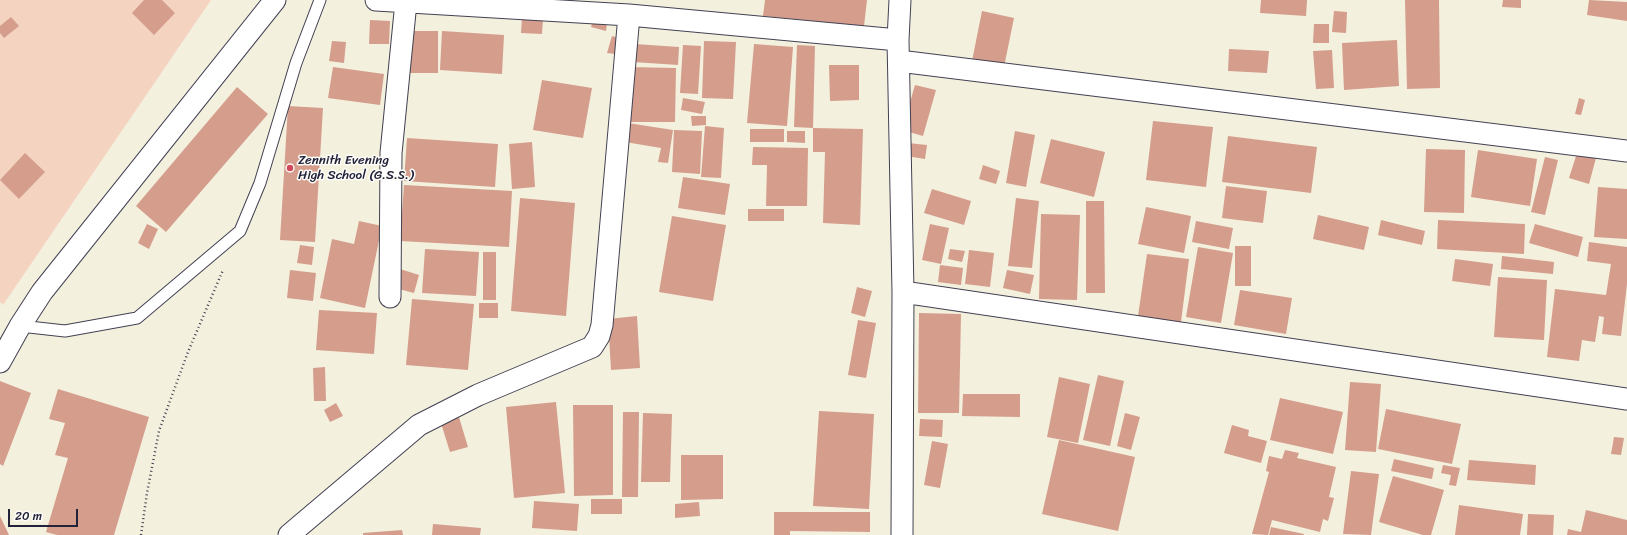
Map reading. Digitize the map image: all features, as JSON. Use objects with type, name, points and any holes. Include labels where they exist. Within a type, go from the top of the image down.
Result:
[{"type":"street","points":[[0,362],[20,326],[47,286],[275,0]]},
{"type":"street","points":[[376,0],[629,15],[898,40]]},
{"type":"street","points":[[900,0],[898,40],[903,292],[902,535]]},
{"type":"street","points":[[390,297],[390,153],[406,2]]},
{"type":"street","points":[[288,535],[419,425],[478,395],[592,347],[599,336],[602,325],[629,15]]},
{"type":"street","points":[[899,61],[1627,152]]},
{"type":"street","points":[[903,292],[1627,398]]},
{"type":"lane","points":[[20,326],[65,331],[137,318],[240,231],[260,183],[296,63],[320,0]]},
{"type":"path","points":[[141,535],[147,493],[159,431],[188,352],[224,266]]},
{"type":"shaded area","points":[[0,0],[211,0],[3,305],[0,302]]},
{"type":"building","points":[[144,0],[162,0],[175,13],[154,35],[132,13]]},
{"type":"building","points":[[765,0],[867,0],[864,26],[763,16]]},
{"type":"building","points":[[1261,0],[1307,0],[1306,16],[1260,13]]},
{"type":"building","points":[[1405,0],[1439,0],[1440,88],[1407,89]]},
{"type":"building","points":[[1503,0],[1521,0],[1521,8],[1502,7]]},
{"type":"building","points":[[1589,0],[1627,2],[1627,21],[1587,15]]},
{"type":"building","points":[[982,11],[1014,18],[1004,67],[972,61]]},
{"type":"building","points":[[1334,11],[1347,12],[1346,33],[1332,32]]},
{"type":"building","points":[[11,17],[19,26],[4,38],[0,33],[0,26]]},
{"type":"building","points":[[522,17],[543,19],[542,34],[521,33]]},
{"type":"building","points":[[370,20],[390,21],[389,44],[369,44]]},
{"type":"building","points":[[593,20],[607,23],[606,31],[591,27]]},
{"type":"building","points":[[1314,24],[1329,24],[1329,43],[1313,43]]},
{"type":"building","points":[[407,31],[438,31],[438,73],[408,73]]},
{"type":"building","points":[[442,31],[504,35],[502,74],[440,70]]},
{"type":"building","points":[[612,36],[619,38],[615,54],[607,53]]},
{"type":"building","points":[[1397,40],[1399,86],[1344,90],[1342,43]]},
{"type":"building","points":[[332,41],[346,42],[344,63],[329,61]]},
{"type":"building","points":[[704,41],[736,42],[733,99],[702,98]]},
{"type":"building","points":[[635,44],[679,47],[678,65],[633,62]]},
{"type":"building","points":[[754,44],[793,47],[787,126],[747,123]]},
{"type":"building","points":[[683,45],[701,46],[698,94],[680,93]]},
{"type":"building","points":[[797,45],[815,46],[813,128],[794,127]]},
{"type":"building","points":[[1229,49],[1269,51],[1267,73],[1228,71]]},
{"type":"building","points":[[1332,50],[1334,88],[1316,89],[1313,51]]},
{"type":"building","points":[[829,65],[859,65],[859,100],[830,101]]},
{"type":"building","points":[[333,67],[384,74],[380,105],[328,98]]},
{"type":"building","points":[[627,67],[676,68],[675,122],[626,122]]},
{"type":"building","points":[[542,80],[592,88],[583,138],[533,130]]},
{"type":"building","points":[[915,85],[936,90],[923,136],[902,130]]},
{"type":"building","points":[[237,87],[268,114],[166,232],[136,206]]},
{"type":"building","points":[[683,98],[705,102],[702,114],[681,110]]},
{"type":"building","points":[[1579,98],[1585,100],[1581,115],[1575,114]]},
{"type":"building","points":[[288,106],[323,108],[315,242],[280,240]]},
{"type":"building","points":[[691,116],[706,116],[706,125],[692,126]]},
{"type":"building","points":[[1153,121],[1213,127],[1206,187],[1146,180]]},
{"type":"building","points":[[628,123],[673,130],[668,163],[658,162],[661,148],[625,142]]},
{"type":"building","points":[[705,126],[724,128],[721,178],[701,177]]},
{"type":"building","points":[[813,128],[863,129],[860,225],[823,223],[825,152],[813,152]]},
{"type":"building","points":[[750,129],[784,129],[784,142],[750,142]]},
{"type":"building","points":[[674,130],[702,131],[700,174],[672,172]]},
{"type":"building","points":[[787,131],[805,131],[805,143],[787,142]]},
{"type":"building","points":[[1015,131],[1035,135],[1026,187],[1006,183]]},
{"type":"building","points":[[1228,136],[1317,147],[1311,193],[1222,182]]},
{"type":"building","points":[[407,138],[498,144],[495,187],[404,181]]},
{"type":"building","points":[[1051,139],[1105,152],[1094,197],[1040,183]]},
{"type":"building","points":[[532,142],[535,187],[512,189],[509,144]]},
{"type":"building","points":[[908,143],[927,145],[925,159],[906,156]]},
{"type":"building","points":[[753,147],[808,148],[807,206],[766,206],[767,165],[752,165]]},
{"type":"building","points":[[1426,149],[1465,150],[1464,213],[1424,212]]},
{"type":"building","points":[[1478,150],[1537,159],[1530,206],[1471,197]]},
{"type":"building","points":[[25,153],[45,172],[19,199],[0,180]]},
{"type":"building","points":[[1577,153],[1596,158],[1589,184],[1569,178]]},
{"type":"building","points":[[1545,157],[1558,160],[1545,215],[1531,212]]},
{"type":"building","points":[[983,165],[1000,171],[996,184],[979,179]]},
{"type":"building","points":[[683,177],[730,184],[725,215],[678,208]]},
{"type":"building","points":[[404,185],[512,191],[509,247],[400,241]]},
{"type":"building","points":[[1226,186],[1267,191],[1263,223],[1222,218]]},
{"type":"building","points":[[1598,187],[1627,189],[1627,239],[1594,237]]},
{"type":"building","points":[[932,189],[971,201],[964,225],[924,213]]},
{"type":"building","points":[[520,198],[575,203],[566,316],[511,311]]},
{"type":"building","points":[[1016,198],[1039,201],[1032,268],[1008,266]]},
{"type":"building","points":[[1086,201],[1104,201],[1105,293],[1086,293]]},
{"type":"building","points":[[1146,207],[1191,216],[1184,253],[1138,244]]},
{"type":"building","points":[[748,209],[784,209],[784,221],[748,221]]},
{"type":"building","points":[[1041,214],[1080,215],[1077,300],[1039,299]]},
{"type":"building","points":[[1318,215],[1369,227],[1364,250],[1313,239]]},
{"type":"building","points":[[672,216],[726,225],[713,301],[659,292]]},
{"type":"building","points":[[1381,220],[1425,231],[1422,245],[1378,235]]},
{"type":"building","points":[[1438,220],[1525,224],[1524,254],[1437,249]]},
{"type":"building","points":[[359,221],[382,226],[365,308],[320,298],[332,239],[354,244]]},
{"type":"building","points":[[1196,221],[1233,228],[1229,249],[1192,242]]},
{"type":"building","points":[[147,224],[158,229],[149,249],[138,243]]},
{"type":"building","points":[[930,224],[949,228],[941,264],[922,260]]},
{"type":"building","points":[[1535,224],[1583,237],[1578,257],[1529,243]]},
{"type":"building","points":[[1589,242],[1627,247],[1627,284],[1621,336],[1602,334],[1604,317],[1599,316],[1595,342],[1582,340],[1579,361],[1547,357],[1555,289],[1606,295],[1611,264],[1587,261]]},
{"type":"building","points":[[300,245],[314,247],[312,265],[297,263]]},
{"type":"building","points":[[1235,246],[1251,246],[1251,286],[1235,286]]},
{"type":"building","points":[[1198,247],[1233,253],[1221,323],[1186,317]]},
{"type":"building","points":[[425,249],[479,252],[476,296],[422,293]]},
{"type":"building","points":[[950,249],[965,251],[962,262],[948,259]]},
{"type":"building","points":[[969,250],[994,253],[990,287],[965,284]]},
{"type":"building","points":[[483,252],[496,252],[496,300],[483,300]]},
{"type":"building","points":[[1147,254],[1189,259],[1181,322],[1138,316]]},
{"type":"building","points":[[1502,256],[1554,262],[1553,274],[1501,269]]},
{"type":"building","points":[[1455,259],[1493,264],[1490,286],[1452,281]]},
{"type":"building","points":[[940,265],[963,268],[961,285],[938,282]]},
{"type":"building","points":[[400,269],[419,275],[414,293],[395,288]]},
{"type":"building","points":[[290,270],[316,273],[313,301],[287,298]]},
{"type":"building","points":[[1007,270],[1034,275],[1030,294],[1003,288]]},
{"type":"building","points":[[1498,277],[1547,280],[1544,340],[1494,337]]},
{"type":"building","points":[[857,287],[872,291],[865,317],[851,313]]},
{"type":"building","points":[[1240,290],[1292,298],[1286,334],[1234,325]]},
{"type":"building","points":[[412,299],[474,304],[468,370],[406,365]]},
{"type":"building","points":[[479,303],[498,303],[498,318],[479,318]]},
{"type":"building","points":[[319,310],[377,313],[374,354],[316,350]]},
{"type":"building","points":[[919,313],[961,314],[959,413],[918,413]]},
{"type":"building","points":[[637,316],[640,368],[611,370],[608,319]]},
{"type":"building","points":[[858,320],[876,323],[866,378],[848,375]]},
{"type":"building","points":[[325,367],[326,401],[314,401],[313,368]]},
{"type":"building","points":[[1098,375],[1124,381],[1110,446],[1083,440]]},
{"type":"building","points":[[1059,377],[1090,384],[1078,443],[1047,437]]},
{"type":"building","points":[[0,381],[31,393],[3,466],[0,464]]},
{"type":"building","points":[[1350,382],[1381,384],[1376,452],[1345,450]]},
{"type":"building","points":[[58,389],[149,417],[114,535],[57,535],[46,532],[68,458],[55,455],[65,423],[49,419]]},
{"type":"building","points":[[963,394],[1020,394],[1020,417],[962,416]]},
{"type":"building","points":[[1280,398],[1343,412],[1333,454],[1270,440]]},
{"type":"building","points":[[556,402],[565,493],[514,498],[506,407]]},
{"type":"building","points":[[336,403],[343,416],[330,422],[324,410]]},
{"type":"building","points":[[573,405],[613,405],[613,495],[574,496]]},
{"type":"building","points":[[1386,409],[1461,424],[1452,464],[1378,449]]},
{"type":"building","points":[[819,411],[874,414],[869,509],[813,506]]},
{"type":"building","points":[[623,412],[639,412],[638,497],[622,497]]},
{"type":"building","points":[[643,413],[672,414],[670,482],[641,482]]},
{"type":"building","points":[[1125,413],[1140,417],[1131,450],[1117,446]]},
{"type":"building","points":[[458,414],[468,447],[450,452],[440,420]]},
{"type":"building","points":[[920,419],[943,420],[942,437],[919,436]]},
{"type":"building","points":[[1232,425],[1249,430],[1248,436],[1267,441],[1261,463],[1224,453]]},
{"type":"building","points":[[1614,437],[1624,438],[1621,455],[1611,454]]},
{"type":"building","points":[[1059,440],[1135,457],[1118,531],[1042,514]]},
{"type":"building","points":[[932,441],[948,444],[940,488],[924,485]]},
{"type":"building","points":[[1285,450],[1299,453],[1297,458],[1336,467],[1329,497],[1334,498],[1328,521],[1323,519],[1320,532],[1272,520],[1268,535],[1252,534],[1269,472],[1266,471],[1269,456],[1282,459]]},
{"type":"building","points":[[681,455],[723,455],[723,499],[681,500]]},
{"type":"building","points":[[1394,459],[1434,468],[1432,479],[1391,471]]},
{"type":"building","points":[[1469,460],[1536,465],[1535,485],[1467,480]]},
{"type":"building","points":[[1443,465],[1460,468],[1456,486],[1449,485],[1451,475],[1441,473]]},
{"type":"building","points":[[1351,471],[1379,474],[1371,535],[1343,534]]},
{"type":"building","points":[[1393,476],[1444,490],[1431,535],[1423,535],[1379,522]]},
{"type":"building","points":[[591,499],[622,499],[622,514],[591,514]]},
{"type":"building","points":[[534,501],[579,504],[577,531],[532,528]]},
{"type":"building","points":[[699,502],[700,516],[675,518],[675,504]]},
{"type":"building","points":[[1459,505],[1523,514],[1520,535],[1455,535]]},
{"type":"building","points":[[1586,510],[1627,520],[1627,535],[1567,535],[1568,529],[1581,532]]},
{"type":"building","points":[[774,512],[870,512],[870,532],[790,531],[790,535],[774,535]]},
{"type":"building","points":[[1528,514],[1554,515],[1553,535],[1527,535]]},
{"type":"building","points":[[0,516],[9,535],[0,535]]},
{"type":"building","points":[[433,524],[481,528],[480,535],[432,535]]},
{"type":"building","points":[[1271,527],[1304,534],[1304,535],[1269,535]]},
{"type":"building","points":[[402,530],[403,535],[363,535],[363,533]]},
{"type":"place","name":"Zennith Evening High School (G.S.S.)","points":[[290,168]]}]
